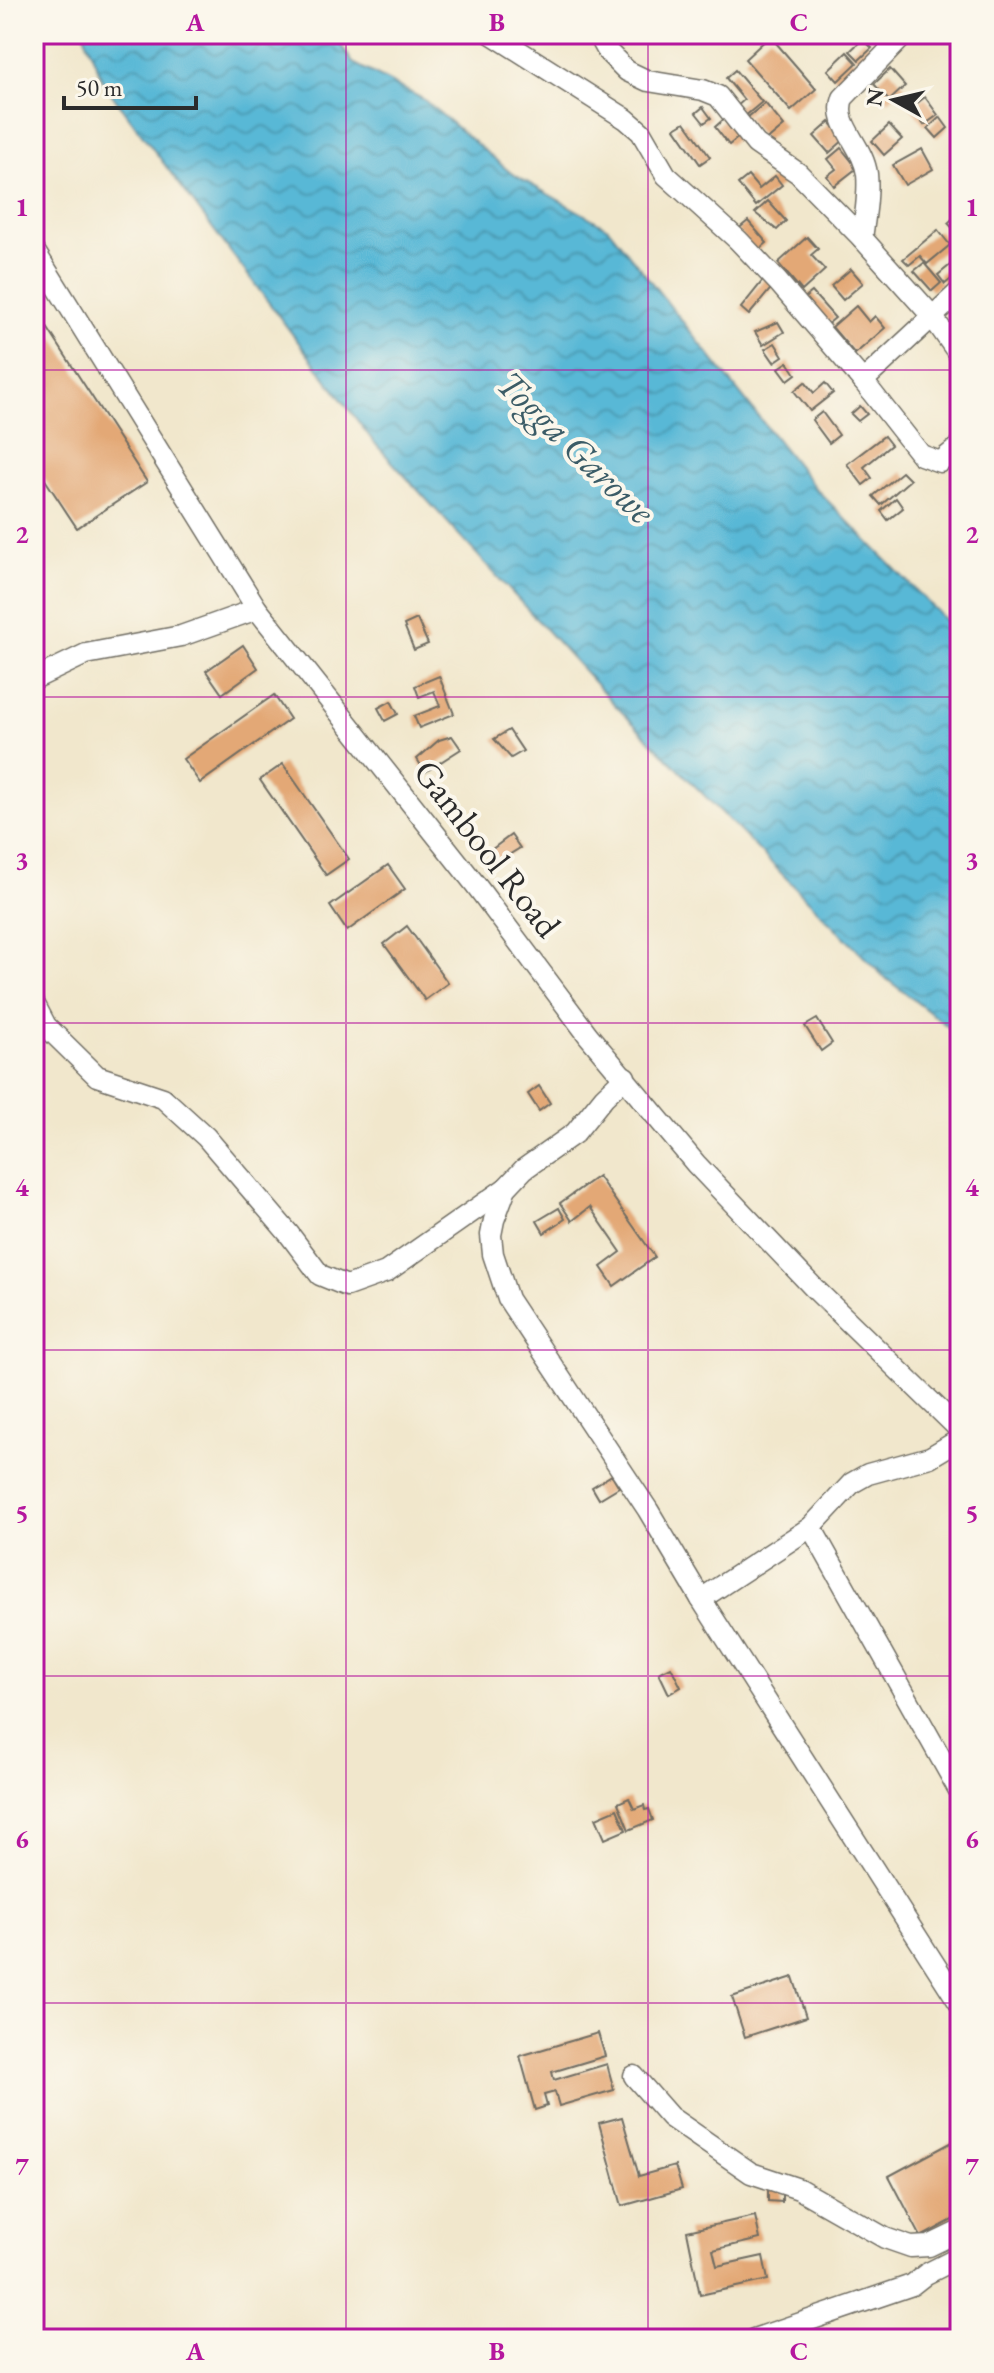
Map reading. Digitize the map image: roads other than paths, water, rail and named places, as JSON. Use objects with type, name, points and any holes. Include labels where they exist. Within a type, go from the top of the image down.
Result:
[{"type":"street","points":[[492,34],[626,119],[641,132],[666,175],[754,257],[863,381],[921,455],[940,462],[960,446]]},
{"type":"street","points":[[598,34],[608,52],[627,71],[648,81],[703,90],[718,96],[756,144],[798,173],[862,238],[932,316],[960,356]]},
{"type":"street","points":[[862,238],[868,197],[866,173],[861,151],[842,122],[839,109],[843,98],[905,34]]},
{"type":"street","name":"Gambool Road","points":[[34,250],[257,609],[475,884],[588,1035],[718,1187],[814,1288],[960,1430]]},
{"type":"street","points":[[863,381],[960,291]]},
{"type":"street","points":[[34,679],[86,654],[181,636],[257,609]]},
{"type":"street","points":[[34,1003],[46,1026],[97,1076],[163,1098],[206,1137],[320,1275],[347,1286],[386,1272],[506,1188],[524,1169],[575,1133],[625,1077]]},
{"type":"street","points":[[506,1188],[491,1235],[493,1254],[508,1299],[648,1510],[701,1599],[960,2004]]},
{"type":"street","points":[[701,1599],[811,1527],[852,1483],[868,1474],[930,1457],[960,1439]]},
{"type":"street","points":[[811,1527],[960,1792]]},
{"type":"street","points":[[634,2076],[670,2117],[751,2173],[799,2189],[885,2238],[911,2247],[929,2246],[960,2231]]},
{"type":"street","points":[[754,2339],[912,2285],[926,2274],[960,2257]]},
{"type":"water","name":"Togga Garowe","points":[[84,34],[334,34],[353,63],[423,99],[511,173],[608,228],[816,489],[960,635],[960,1036],[883,976],[616,706],[373,441],[104,84]]}]
